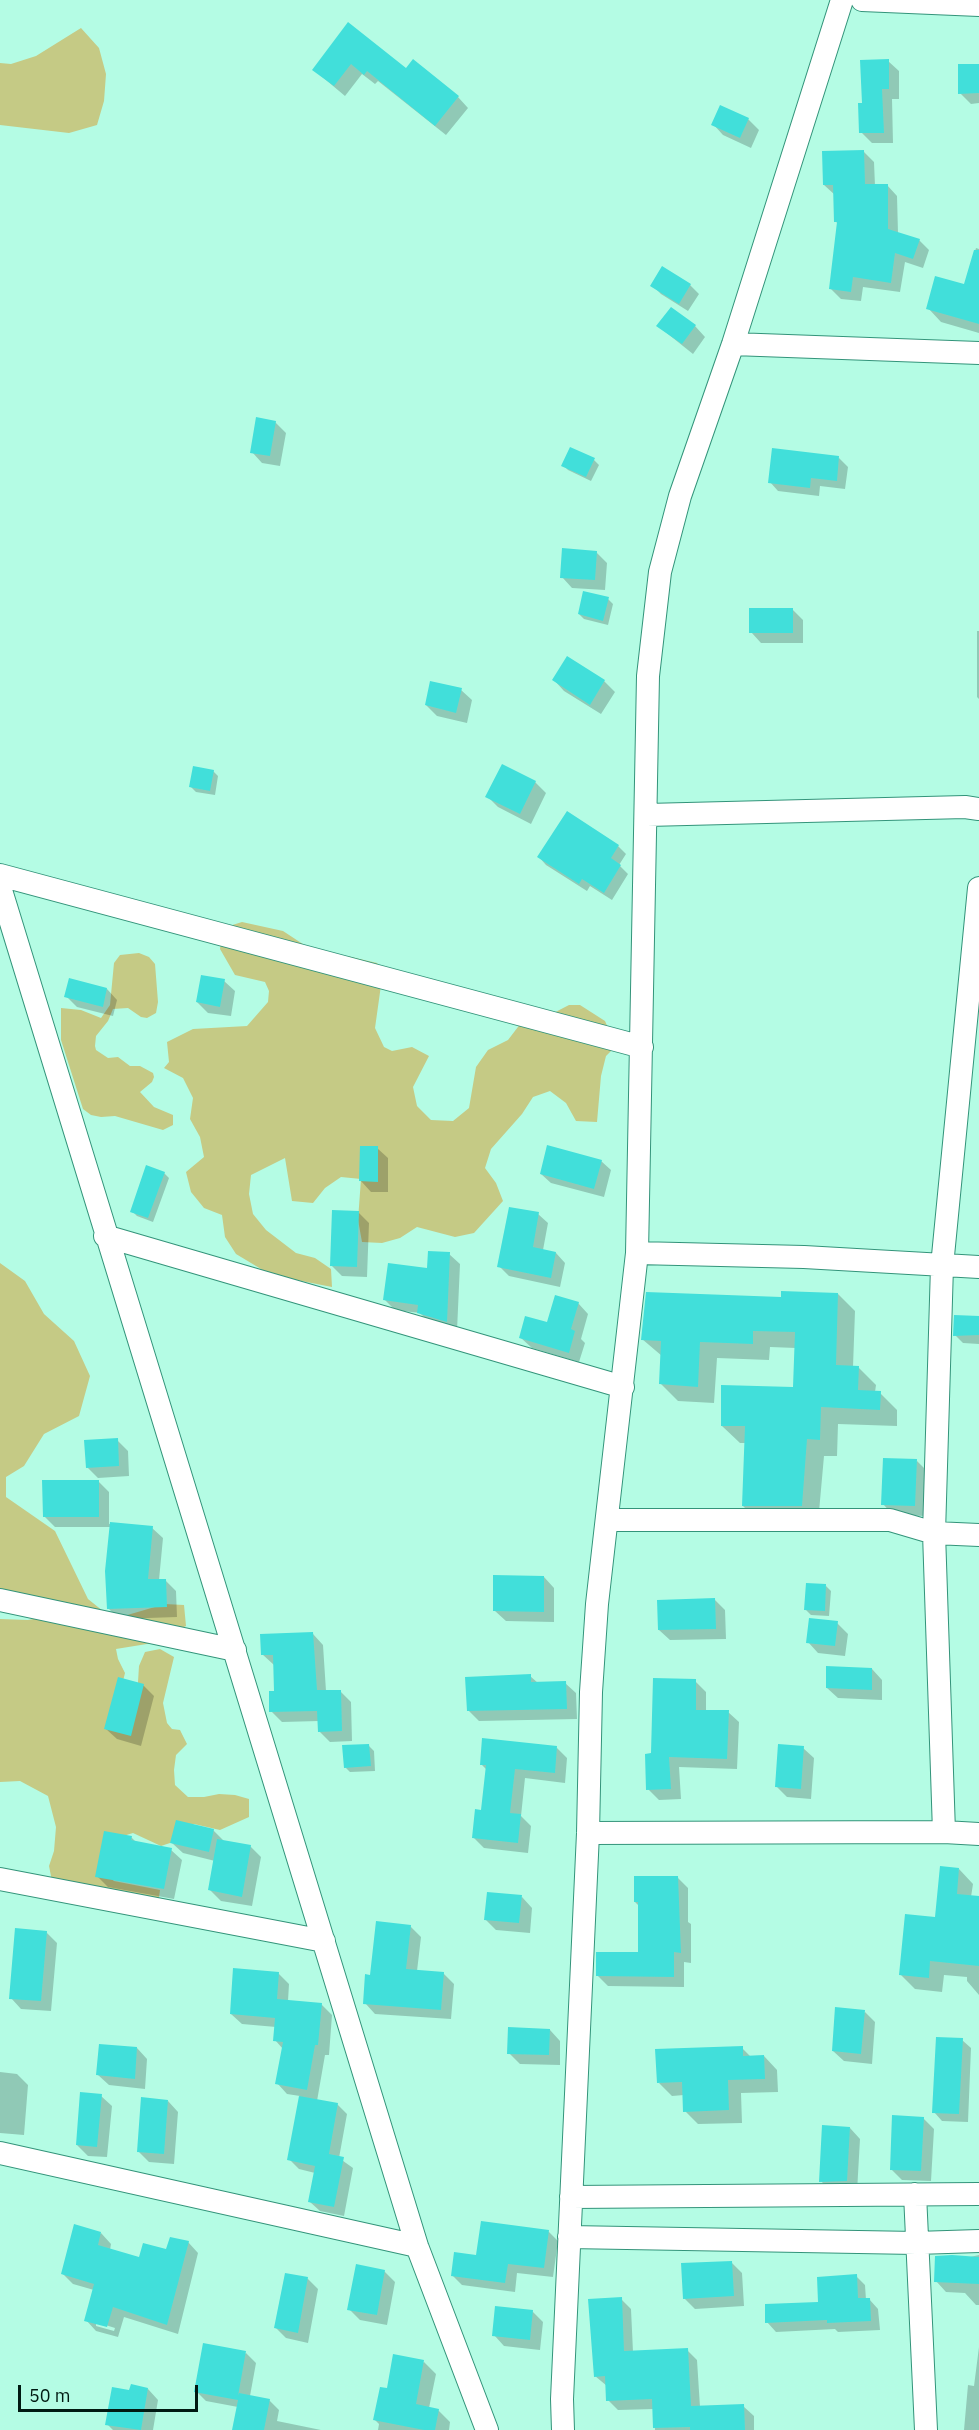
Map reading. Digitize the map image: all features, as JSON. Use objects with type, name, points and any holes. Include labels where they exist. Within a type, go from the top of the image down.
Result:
[{"type":"street","points":[[563,2430],[562,2399],[588,1833],[591,1692],[597,1604],[638,1253],[648,676],[660,572],[680,496],[733,344],[842,0]]},
{"type":"street","points":[[862,0],[979,5]]},
{"type":"street","points":[[733,344],[979,353]]},
{"type":"street","points":[[646,815],[965,807],[979,809]]},
{"type":"street","points":[[0,875],[642,1047]]},
{"type":"street","points":[[0,887],[105,1236],[235,1650],[417,2246],[487,2430]]},
{"type":"street","points":[[944,1832],[934,1533],[942,1266],[979,888]]},
{"type":"street","points":[[105,1236],[623,1387]]},
{"type":"street","points":[[638,1253],[804,1257],[979,1267]]},
{"type":"street","points":[[607,1520],[890,1520],[934,1533],[979,1535]]},
{"type":"street","points":[[0,1600],[235,1650]]},
{"type":"street","points":[[588,1833],[944,1832],[979,1834]]},
{"type":"street","points":[[0,1879],[324,1941]]},
{"type":"street","points":[[0,2153],[417,2246]]},
{"type":"street","points":[[915,2194],[926,2430]]},
{"type":"street","points":[[571,2197],[979,2194]]},
{"type":"street","points":[[569,2237],[916,2243],[979,2241]]},
{"type":"green space","points":[[81,28],[99,48],[106,74],[104,101],[97,125],[69,133],[0,125],[0,63],[11,64],[36,56]]},
{"type":"green space","points":[[242,922],[283,931],[318,954],[328,957],[347,956],[377,963],[383,971],[375,1028],[384,1047],[392,1051],[412,1047],[429,1056],[413,1087],[417,1106],[431,1120],[453,1121],[469,1108],[476,1067],[488,1050],[508,1040],[521,1023],[542,1019],[569,1005],[580,1005],[605,1021],[613,1039],[613,1049],[606,1056],[601,1076],[597,1122],[576,1121],[566,1103],[550,1091],[533,1097],[522,1114],[491,1149],[485,1168],[496,1183],[503,1201],[474,1233],[455,1237],[417,1227],[400,1238],[382,1243],[362,1242],[358,1220],[361,1179],[341,1177],[325,1188],[313,1203],[292,1201],[285,1158],[251,1175],[249,1194],[253,1214],[266,1230],[296,1253],[315,1258],[331,1269],[332,1287],[271,1275],[236,1254],[225,1237],[222,1215],[204,1208],[191,1192],[186,1172],[204,1157],[200,1137],[190,1119],[193,1098],[183,1078],[164,1068],[169,1062],[167,1042],[193,1029],[247,1026],[268,1002],[269,991],[265,982],[235,975],[220,949],[223,928]]},
{"type":"green space","points":[[139,953],[149,957],[155,964],[158,1002],[156,1013],[147,1018],[141,1017],[128,1008],[113,1009],[108,1021],[96,1036],[95,1046],[96,1050],[108,1058],[118,1057],[130,1066],[140,1066],[153,1073],[152,1082],[140,1092],[154,1107],[173,1115],[173,1125],[163,1130],[115,1116],[91,1115],[83,1109],[61,1040],[61,1008],[81,1010],[101,1018],[110,1005],[114,963],[120,955]]},
{"type":"green space","points":[[0,1263],[25,1281],[44,1314],[74,1341],[90,1376],[79,1416],[44,1434],[24,1466],[6,1477],[6,1497],[55,1531],[88,1599],[103,1611],[124,1616],[165,1604],[184,1605],[186,1626],[153,1643],[116,1649],[125,1673],[114,1717],[137,1698],[139,1666],[145,1652],[160,1649],[174,1657],[163,1703],[167,1723],[172,1729],[180,1730],[187,1744],[176,1755],[175,1785],[188,1797],[219,1794],[249,1799],[249,1817],[220,1830],[194,1824],[179,1828],[170,1843],[161,1846],[133,1833],[107,1841],[103,1870],[114,1881],[160,1890],[158,1905],[52,1881],[49,1866],[54,1851],[56,1827],[48,1796],[20,1781],[0,1782],[0,1619],[28,1620],[44,1617],[0,1597]]},
{"type":"building","points":[[348,22],[406,68],[413,59],[459,96],[435,126],[367,71],[364,75],[351,64],[334,86],[312,70]]},
{"type":"building","points":[[889,59],[889,89],[882,89],[884,133],[859,133],[858,103],[862,103],[860,60]]},
{"type":"building","points":[[958,64],[979,64],[979,93],[958,94]]},
{"type":"building","points":[[720,105],[749,118],[740,138],[711,125]]},
{"type":"building","points":[[864,150],[865,184],[888,184],[888,229],[920,239],[913,259],[895,253],[891,283],[853,277],[851,292],[829,289],[837,222],[834,222],[833,185],[823,185],[822,151]]},
{"type":"building","points":[[974,250],[979,250],[979,324],[926,309],[935,276],[964,284]]},
{"type":"building","points":[[662,266],[691,284],[679,304],[650,286]]},
{"type":"building","points":[[671,307],[696,325],[682,344],[656,326]]},
{"type":"building","points":[[256,417],[276,421],[270,456],[250,453]]},
{"type":"building","points":[[570,447],[595,458],[586,477],[561,466]]},
{"type":"building","points":[[772,448],[839,456],[837,481],[811,478],[810,488],[768,483]]},
{"type":"building","points":[[562,548],[597,551],[595,580],[560,578]]},
{"type":"building","points":[[583,591],[609,597],[603,621],[578,614]]},
{"type":"building","points":[[749,608],[793,608],[793,633],[749,633]]},
{"type":"building","points":[[567,656],[605,680],[590,705],[552,680]]},
{"type":"building","points":[[430,681],[462,688],[456,713],[425,705]]},
{"type":"building","points":[[502,764],[536,781],[520,814],[485,797]]},
{"type":"building","points":[[193,766],[214,770],[210,791],[189,787]]},
{"type":"building","points":[[567,811],[619,845],[611,858],[621,865],[604,893],[582,879],[579,884],[537,857]]},
{"type":"building","points":[[201,975],[225,979],[220,1007],[196,1002]]},
{"type":"building","points":[[69,978],[107,988],[103,1007],[64,997]]},
{"type":"building","points":[[547,1145],[602,1160],[594,1189],[540,1174]]},
{"type":"building","points":[[360,1146],[378,1146],[378,1182],[359,1181]]},
{"type":"building","points":[[146,1165],[165,1172],[148,1218],[130,1212]]},
{"type":"building","points":[[509,1207],[539,1212],[533,1247],[556,1252],[551,1278],[497,1267]]},
{"type":"building","points":[[332,1210],[359,1211],[357,1267],[330,1266]]},
{"type":"building","points":[[428,1251],[450,1252],[447,1322],[417,1313],[418,1305],[383,1300],[388,1263],[427,1268]]},
{"type":"building","points":[[781,1291],[838,1293],[836,1365],[859,1366],[858,1390],[881,1391],[880,1410],[821,1407],[820,1440],[807,1439],[802,1506],[742,1506],[745,1426],[721,1426],[721,1385],[793,1387],[795,1332],[753,1331],[753,1344],[700,1342],[698,1387],[659,1384],[661,1341],[641,1340],[646,1292],[781,1297]]},
{"type":"building","points":[[555,1295],[579,1302],[571,1329],[575,1331],[569,1353],[519,1338],[525,1316],[547,1322]]},
{"type":"building","points":[[954,1315],[979,1316],[979,1335],[953,1336]]},
{"type":"building","points":[[118,1438],[119,1466],[86,1468],[84,1440]]},
{"type":"building","points":[[883,1458],[917,1459],[915,1506],[881,1505]]},
{"type":"building","points":[[42,1480],[99,1480],[99,1517],[43,1517]]},
{"type":"building","points":[[110,1522],[153,1526],[148,1579],[166,1579],[167,1607],[107,1609],[105,1571]]},
{"type":"building","points":[[493,1575],[544,1576],[544,1612],[493,1611]]},
{"type":"building","points":[[806,1583],[826,1584],[825,1611],[804,1610]]},
{"type":"building","points":[[715,1598],[716,1629],[658,1630],[657,1600]]},
{"type":"building","points":[[809,1618],[838,1621],[835,1646],[806,1643]]},
{"type":"building","points":[[313,1632],[317,1690],[341,1690],[342,1731],[318,1732],[317,1711],[269,1712],[269,1691],[274,1691],[273,1655],[261,1655],[260,1634]]},
{"type":"building","points":[[826,1666],[872,1668],[872,1690],[826,1688]]},
{"type":"building","points":[[531,1674],[531,1682],[566,1681],[567,1709],[467,1711],[465,1677]]},
{"type":"building","points":[[118,1677],[144,1684],[131,1736],[104,1729]]},
{"type":"building","points":[[653,1678],[696,1679],[696,1710],[729,1710],[727,1759],[669,1757],[671,1789],[646,1790],[645,1754],[651,1753]]},
{"type":"building","points":[[482,1738],[557,1746],[555,1773],[515,1769],[510,1813],[521,1814],[518,1843],[472,1838],[475,1809],[481,1810],[486,1765],[480,1765]]},
{"type":"building","points":[[369,1744],[371,1766],[344,1768],[342,1745]]},
{"type":"building","points":[[778,1744],[804,1746],[801,1789],[775,1787]]},
{"type":"building","points":[[176,1820],[214,1829],[209,1852],[170,1843]]},
{"type":"building","points":[[104,1831],[132,1836],[131,1840],[172,1848],[164,1889],[95,1877]]},
{"type":"building","points":[[217,1839],[251,1845],[242,1897],[208,1890]]},
{"type":"building","points":[[940,1866],[959,1868],[957,1894],[979,1896],[979,1966],[930,1961],[929,1978],[899,1975],[905,1914],[935,1917]]},
{"type":"building","points":[[634,1876],[678,1876],[681,1953],[674,1952],[674,1977],[596,1976],[596,1952],[638,1952],[638,1902],[634,1902]]},
{"type":"building","points":[[487,1892],[522,1895],[519,1923],[484,1920]]},
{"type":"building","points":[[376,1921],[411,1925],[406,1969],[444,1972],[441,2010],[363,2004],[365,1974],[370,1975]]},
{"type":"building","points":[[15,1928],[47,1931],[41,2001],[9,1999]]},
{"type":"building","points":[[233,1968],[279,1972],[277,1999],[322,2003],[318,2045],[315,2045],[307,2090],[275,2084],[283,2042],[273,2041],[275,2018],[230,2014]]},
{"type":"building","points":[[835,2007],[865,2010],[861,2054],[832,2051]]},
{"type":"building","points":[[508,2027],[550,2029],[549,2055],[507,2054]]},
{"type":"building","points":[[936,2037],[963,2038],[959,2114],[932,2113]]},
{"type":"building","points":[[99,2044],[137,2047],[135,2079],[96,2075]]},
{"type":"building","points":[[743,2046],[743,2056],[764,2055],[765,2079],[728,2080],[729,2110],[683,2112],[682,2082],[657,2083],[655,2049]]},
{"type":"building","points":[[80,2092],[102,2094],[97,2147],[76,2145]]},
{"type":"building","points":[[299,2096],[338,2103],[329,2154],[344,2157],[334,2207],[308,2202],[315,2166],[287,2160]]},
{"type":"building","points":[[141,2097],[168,2100],[164,2154],[137,2152]]},
{"type":"building","points":[[892,2115],[924,2117],[921,2171],[890,2170]]},
{"type":"building","points":[[822,2125],[850,2127],[847,2181],[819,2182]]},
{"type":"building","points":[[481,2221],[549,2230],[544,2268],[508,2264],[505,2283],[451,2276],[454,2252],[476,2255]]},
{"type":"building","points":[[74,2224],[101,2232],[98,2245],[139,2257],[143,2243],[166,2249],[170,2237],[189,2241],[167,2325],[113,2307],[107,2327],[84,2321],[94,2284],[61,2274]]},
{"type":"building","points":[[935,2256],[979,2257],[979,2284],[934,2282]]},
{"type":"building","points":[[732,2261],[734,2296],[683,2299],[681,2263]]},
{"type":"building","points":[[356,2264],[385,2270],[377,2315],[347,2310]]},
{"type":"building","points":[[285,2273],[308,2277],[298,2333],[274,2328]]},
{"type":"building","points":[[857,2274],[858,2298],[870,2298],[871,2321],[827,2323],[827,2320],[765,2323],[765,2304],[818,2302],[817,2277]]},
{"type":"building","points":[[622,2297],[624,2351],[688,2348],[691,2406],[744,2404],[745,2430],[690,2430],[690,2427],[653,2428],[652,2399],[606,2401],[605,2376],[594,2377],[588,2299]]},
{"type":"building","points":[[495,2306],[533,2310],[530,2340],[492,2336]]},
{"type":"building","points":[[203,2343],[246,2351],[238,2396],[239,2393],[270,2399],[264,2430],[232,2430],[238,2400],[194,2392]]},
{"type":"building","points":[[393,2354],[424,2360],[416,2404],[439,2409],[435,2430],[373,2420],[380,2387],[387,2388]]},
{"type":"building","points":[[131,2384],[148,2388],[141,2430],[105,2425],[112,2387],[129,2390]]}]
